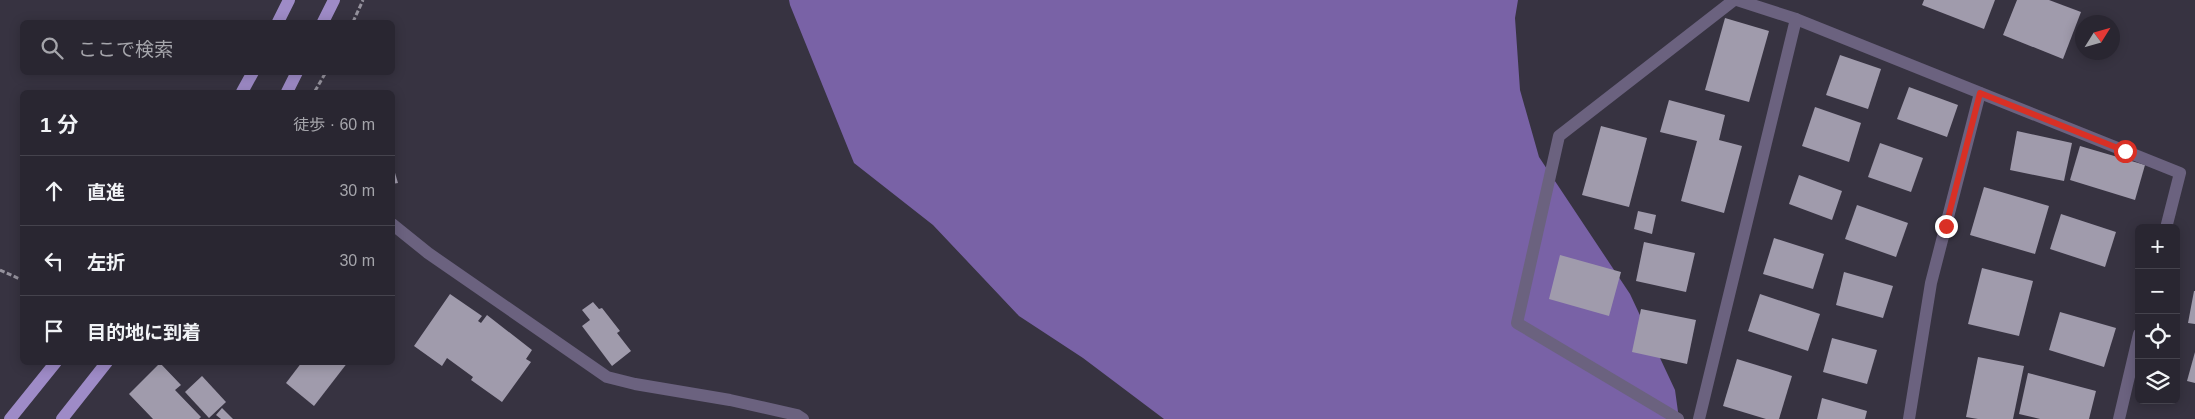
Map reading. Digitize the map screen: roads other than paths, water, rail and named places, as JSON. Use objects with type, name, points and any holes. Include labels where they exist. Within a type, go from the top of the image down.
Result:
[{"type":"main road","points":[[279,20],[289,0]]},
{"type":"main road","points":[[324,20],[334,0]]},
{"type":"main road","points":[[243,90],[251,75]]},
{"type":"main road","points":[[288,90],[296,75]]},
{"type":"main road","points":[[10,419],[54,365]]},
{"type":"main road","points":[[62,419],[105,365]]},
{"type":"street","points":[[1678,419],[1517,323],[1559,136],[1736,0],[1796,19],[2180,173],[2167,224]]},
{"type":"street","points":[[1699,419],[1796,19]]},
{"type":"street","points":[[1909,419],[1931,283],[1980,93]]},
{"type":"street","points":[[395,226],[428,253],[607,376],[635,384],[730,400],[796,415],[803,419]]},
{"type":"street","points":[[2119,419],[2135,351]]}]
